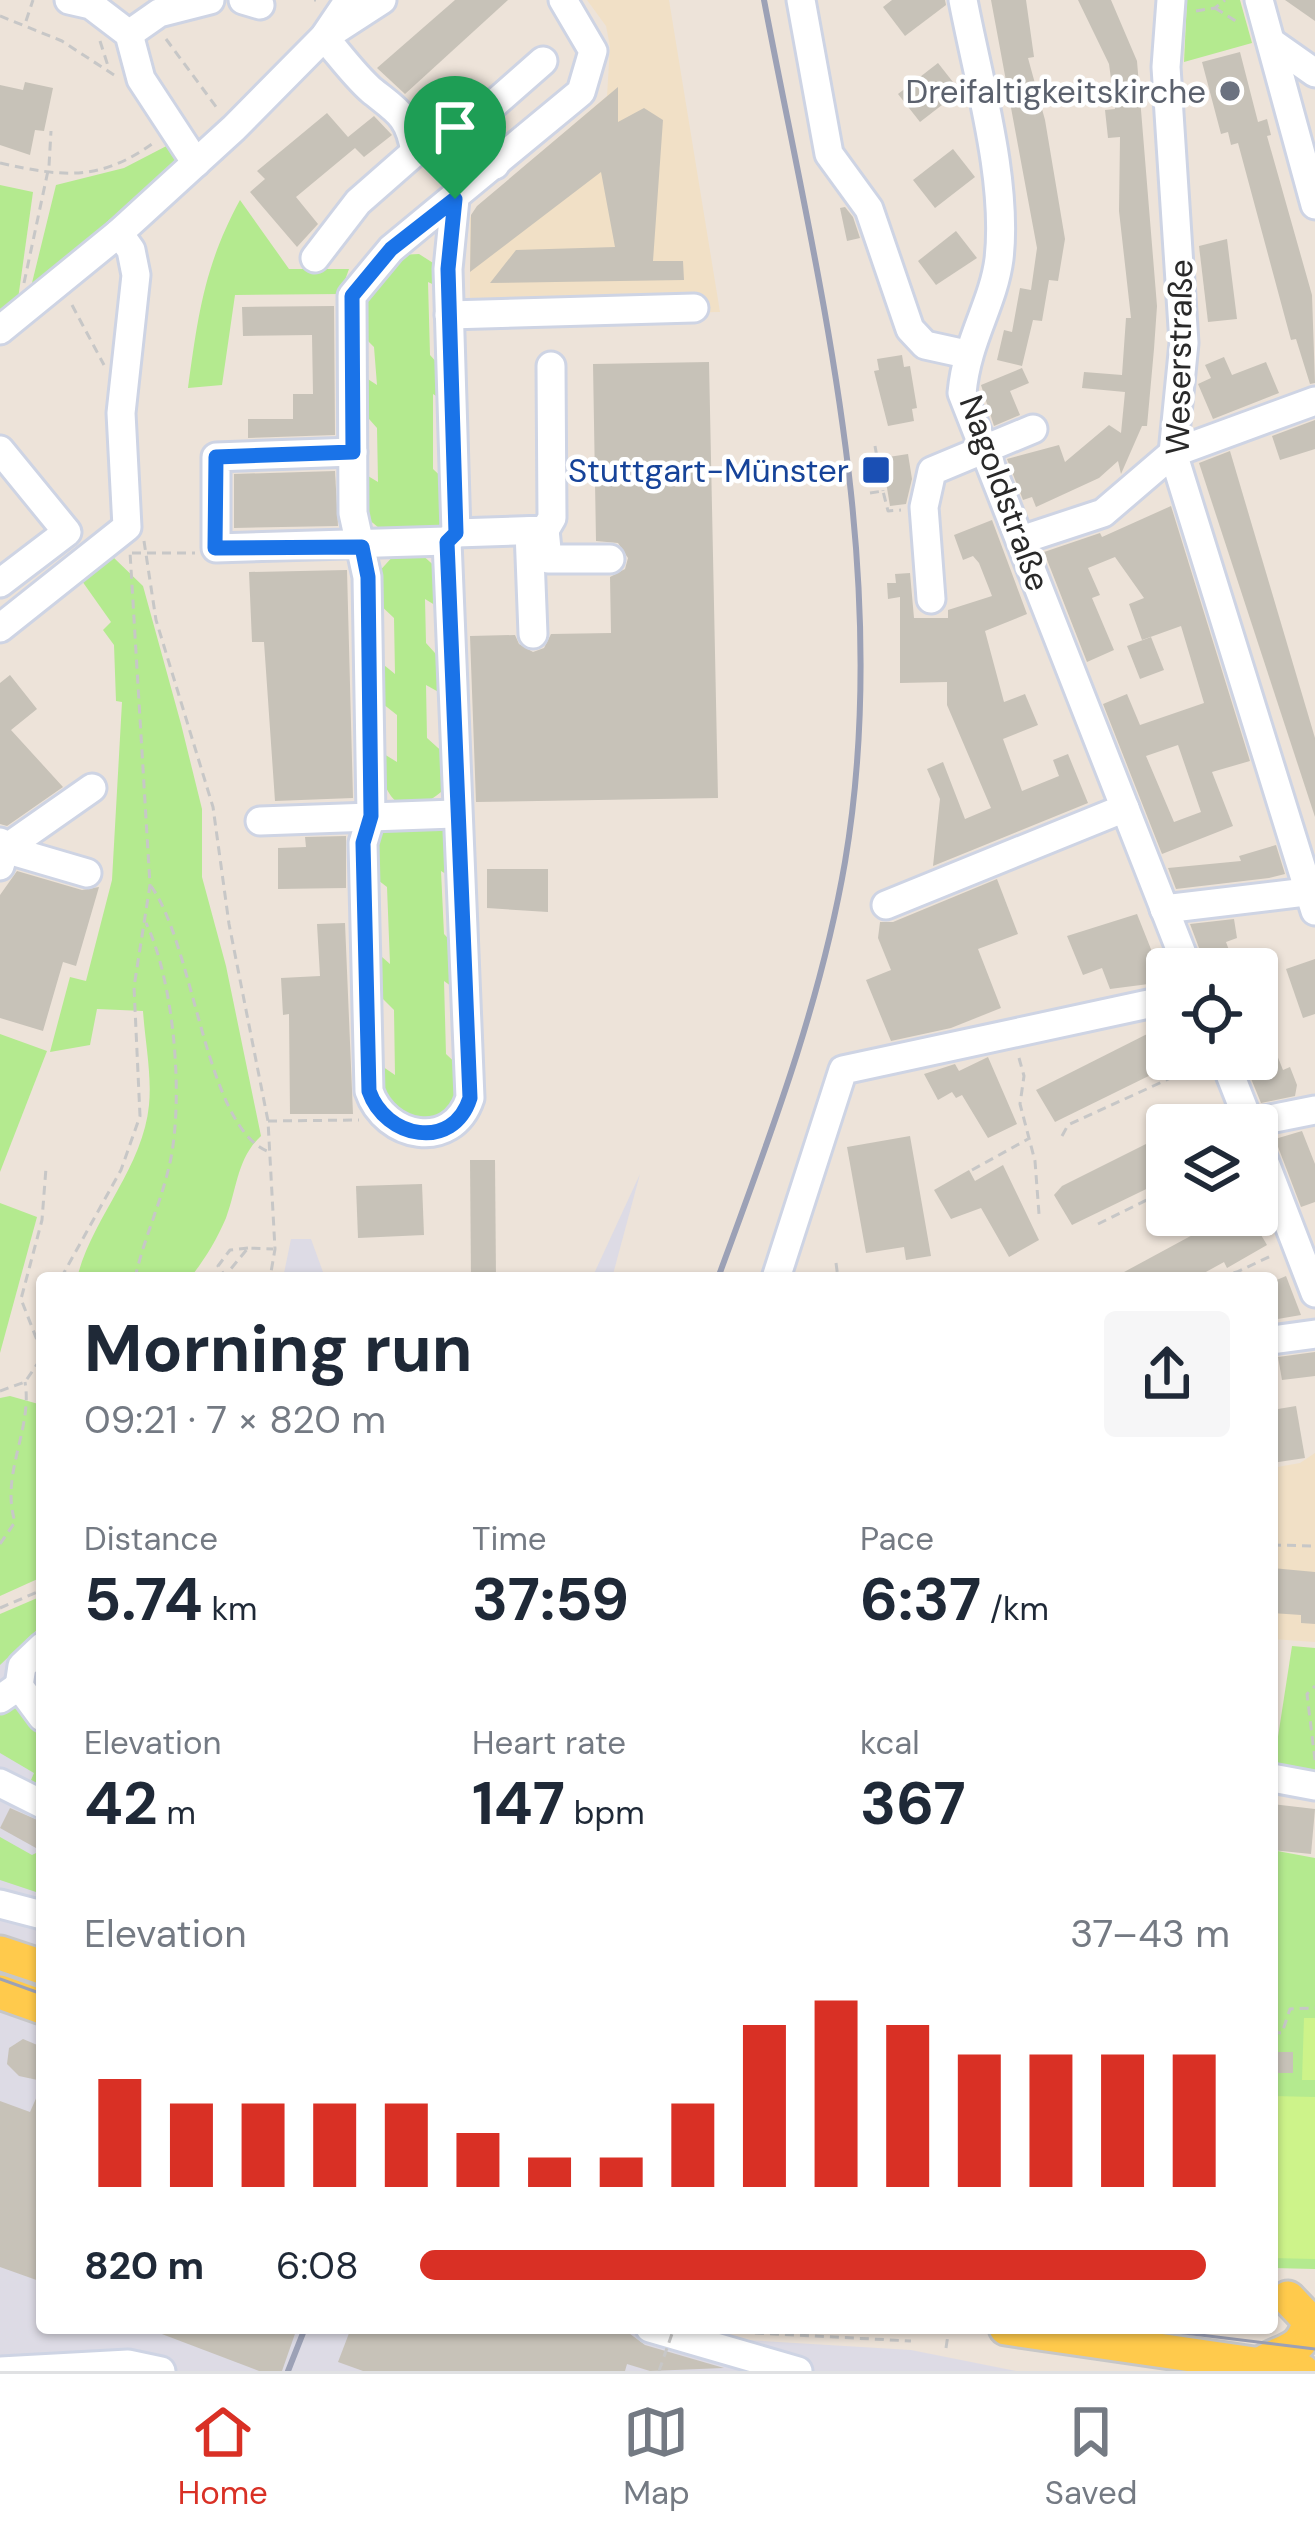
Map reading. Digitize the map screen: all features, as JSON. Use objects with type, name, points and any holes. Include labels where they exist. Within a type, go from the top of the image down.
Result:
[{"type":"main road","points":[[0,1953],[36,1965]]},
{"type":"main road","points":[[0,1992],[36,2005]]},
{"type":"main road","points":[[1260,2368],[1275,2354],[1292,2352],[1306,2336],[1309,2320],[1301,2299]]},
{"type":"main road","points":[[1044,2334],[1302,2371]]},
{"type":"street","points":[[69,0],[91,5],[129,34],[141,79],[196,164]]},
{"type":"street","points":[[129,34],[159,13],[210,0]]},
{"type":"street","points":[[0,330],[196,164],[324,37],[349,0]]},
{"type":"street","points":[[324,37],[382,0]]},
{"type":"street","points":[[455,199],[448,269],[454,814],[463,847],[470,1098],[464,1117],[447,1129],[422,1134],[385,1120],[369,1091],[363,843],[371,816],[368,577],[353,513],[352,296],[391,249],[569,104],[589,80],[590,39],[563,0]]},
{"type":"street","points":[[801,0],[829,154],[869,208],[910,329],[925,345],[966,354]]},
{"type":"street","name":"Nagoldstraße","points":[[963,0],[1002,219],[998,264],[966,354],[962,393],[1180,948]]},
{"type":"street","points":[[1259,0],[1315,205]]},
{"type":"street","name":"Weserstraße","points":[[1170,7],[1169,142],[1183,266],[1184,343],[1173,453],[1313,898]]},
{"type":"street","points":[[315,258],[358,202],[415,152],[411,128],[324,37]]},
{"type":"street","points":[[1271,42],[1315,73]]},
{"type":"street","points":[[495,165],[468,127],[543,61]]},
{"type":"street","points":[[0,628],[129,540],[123,378],[136,275],[130,250],[119,233]]},
{"type":"street","points":[[391,249],[432,249],[448,269]]},
{"type":"street","points":[[449,315],[694,308]]},
{"type":"street","points":[[353,452],[216,457],[215,548],[362,547],[537,530],[552,518],[551,366]]},
{"type":"street","points":[[1021,540],[1103,512],[1173,453],[1315,400]]},
{"type":"street","points":[[931,599],[924,507],[932,470],[1033,429]]},
{"type":"street","points":[[0,450],[67,532],[0,583]]},
{"type":"street","points":[[537,530],[548,559],[610,559]]},
{"type":"street","points":[[533,634],[537,530]]},
{"type":"street","points":[[2,852],[92,788]]},
{"type":"street","points":[[886,905],[1125,808]]},
{"type":"street","points":[[260,821],[454,814]]},
{"type":"street","points":[[2,852],[87,873]]},
{"type":"street","points":[[1164,909],[1313,898]]},
{"type":"street","points":[[778,1272],[843,1070],[1146,1005]]},
{"type":"street","points":[[1278,1118],[1315,1110]]},
{"type":"street","points":[[1278,1196],[1315,1293]]},
{"type":"street","points":[[1278,1339],[1315,1334]]},
{"type":"street","points":[[36,1653],[22,1666],[9,1692],[36,1713]]},
{"type":"street","points":[[1278,1779],[1315,1786]]},
{"type":"street","points":[[0,1783],[36,1801]]},
{"type":"street","points":[[0,1904],[36,1913]]},
{"type":"street","points":[[682,2334],[798,2371]]},
{"type":"street","points":[[0,2371],[128,2364],[161,2371]]},
{"type":"path","points":[[26,22],[33,0]]},
{"type":"path","points":[[1170,7],[1215,8],[1225,0]]},
{"type":"path","points":[[159,13],[175,56],[234,128]]},
{"type":"path","points":[[0,16],[26,22],[109,68],[122,86]]},
{"type":"path","points":[[29,306],[24,280],[51,131]]},
{"type":"path","points":[[0,163],[46,176],[92,172],[130,161],[159,139],[163,145]]},
{"type":"path","points":[[56,284],[82,317],[110,375],[123,378]]},
{"type":"path","points":[[875,446],[888,511]]},
{"type":"path","points":[[870,493],[883,491]]},
{"type":"path","points":[[189,554],[146,554],[129,540],[142,530],[146,554],[156,620],[213,807],[229,924],[268,1121],[275,1249],[271,1272]]},
{"type":"path","points":[[63,1272],[136,1139],[142,1088],[134,987],[149,885],[130,574]]},
{"type":"path","points":[[149,885],[172,926],[237,1126],[271,1152]]},
{"type":"path","points":[[136,1272],[169,1170],[176,1104],[164,978],[145,920]]},
{"type":"path","points":[[1012,1034],[1024,1076],[1018,1092],[1030,1138],[1040,1214]]},
{"type":"path","points":[[1062,1136],[1067,1124],[1166,1080]]},
{"type":"path","points":[[268,1121],[385,1120]]},
{"type":"path","points":[[972,1170],[1030,1138]]},
{"type":"path","points":[[36,1339],[21,1299],[42,1220],[46,1168]]},
{"type":"path","points":[[1099,1224],[1146,1200]]},
{"type":"path","points":[[1237,1272],[1296,1243]]},
{"type":"path","points":[[228,1272],[248,1248]]},
{"type":"path","points":[[222,1272],[218,1266],[230,1250],[275,1249]]},
{"type":"path","points":[[836,1263],[837,1272]]},
{"type":"path","points":[[65,1268],[67,1272]]},
{"type":"path","points":[[0,1391],[25,1382],[36,1365]]},
{"type":"path","points":[[12,1432],[28,1397],[25,1382]]},
{"type":"path","points":[[0,1544],[15,1522],[1,1498]]},
{"type":"path","points":[[1278,1545],[1315,1546]]},
{"type":"path","points":[[0,1608],[36,1593]]},
{"type":"path","points":[[1315,1686],[1307,1694],[1315,1760]]},
{"type":"path","points":[[1278,2033],[1282,2033],[1290,2009],[1315,2008]]},
{"type":"path","points":[[659,2371],[668,2334]]},
{"type":"path","points":[[770,2334],[911,2342]]},
{"type":"path","points":[[946,2348],[948,2334]]},
{"type":"shaded area","points":[[587,0],[669,0],[720,312],[470,317],[470,218],[607,96],[610,46],[606,26]]},
{"type":"shaded area","points":[[640,1174],[614,1272],[595,1272]]},
{"type":"shaded area","points":[[291,1239],[311,1239],[323,1272],[284,1272]]},
{"type":"shaded area","points":[[1315,1453],[1315,1642],[1278,1639],[1278,1467],[1300,1463]]},
{"type":"shaded area","points":[[36,1607],[36,1950],[0,1937],[0,1621]]},
{"type":"shaded area","points":[[0,2003],[36,2016],[36,2334],[699,2334],[698,2338],[742,2351],[746,2340],[911,2350],[1016,2371],[0,2371]]},
{"type":"green space","points":[[1187,0],[1240,0],[1252,43],[1184,62]]},
{"type":"green space","points":[[178,140],[187,163],[31,287],[56,185],[124,168]]},
{"type":"green space","points":[[0,185],[33,192],[18,299],[0,311]]},
{"type":"green space","points":[[240,200],[289,269],[349,269],[340,294],[235,295],[222,385],[188,388],[210,270]]},
{"type":"green space","points":[[419,254],[441,268],[445,290],[428,282],[430,355],[447,374],[447,403],[433,394],[433,469],[451,486],[444,521],[433,530],[385,533],[367,518],[363,473],[378,482],[377,428],[362,411],[360,374],[377,385],[374,347],[359,332],[363,304],[399,255]]},
{"type":"green space","points":[[420,553],[439,570],[443,610],[425,599],[426,643],[443,662],[444,695],[426,685],[427,738],[447,756],[441,792],[414,806],[395,800],[380,766],[379,751],[397,762],[397,715],[378,700],[379,661],[395,674],[394,618],[376,601],[376,575],[395,554]]},
{"type":"green space","points":[[113,557],[143,586],[202,809],[202,877],[226,966],[261,1136],[242,1164],[226,1218],[194,1272],[79,1272],[137,1150],[145,1128],[150,1082],[143,1011],[97,1009],[90,1045],[50,1052],[70,977],[86,981],[112,880],[122,702],[116,701],[114,645],[103,630],[111,622],[82,581]]},
{"type":"green space","points":[[437,825],[448,832],[459,882],[441,871],[444,934],[461,952],[462,994],[444,981],[446,1054],[464,1071],[457,1109],[424,1122],[387,1113],[376,1062],[395,1075],[394,1010],[376,992],[374,950],[390,964],[387,887],[374,877],[374,842],[386,830]]},
{"type":"green space","points":[[0,1034],[47,1051],[0,1172]]},
{"type":"green space","points":[[0,1203],[37,1217],[0,1353]]},
{"type":"green space","points":[[0,1398],[36,1403],[36,1580],[0,1596]]},
{"type":"green space","points":[[36,1599],[36,1631],[0,1665],[0,1614]]},
{"type":"green space","points":[[1292,1646],[1315,1648],[1315,1776],[1278,1770],[1278,1737]]},
{"type":"green space","points":[[0,1707],[14,1707],[36,1726],[36,1783],[31,1780],[34,1773],[0,1753]]},
{"type":"green space","points":[[0,1837],[36,1853],[36,1892],[0,1880]]},
{"type":"green space","points":[[1278,1851],[1315,1858],[1315,2269],[1278,2268]]},
{"type":"green space","points":[[1304,2018],[1315,2018],[1315,2080],[1302,2080]]},
{"type":"green space","points":[[1278,2096],[1315,2097],[1315,2259],[1278,2258]]},
{"type":"building","points":[[455,0],[508,0],[405,94],[377,68]]},
{"type":"building","points":[[892,0],[945,0],[946,5],[905,36],[883,7]]},
{"type":"building","points":[[991,0],[1026,0],[1034,57],[1028,58],[1045,120],[1065,239],[1058,281],[1049,280],[1042,321],[1033,320],[1022,366],[997,360],[1004,330],[1012,332],[1020,288],[1031,290],[1037,248]]},
{"type":"building","points":[[1078,0],[1111,0],[1137,61],[1157,306],[1154,349],[1147,426],[1142,426],[1121,474],[1118,461],[1099,478],[1036,507],[1032,497],[1023,500],[1007,459],[1059,445],[1065,462],[1109,425],[1121,433],[1125,392],[1082,388],[1084,372],[1122,375],[1126,318],[1131,318],[1119,211],[1120,137],[1108,138],[1105,110],[1115,109],[1109,64]]},
{"type":"building","points":[[1285,0],[1315,0],[1315,21]]},
{"type":"building","points":[[1240,52],[1258,122],[1267,119],[1271,135],[1267,136],[1312,295],[1315,383],[1310,384],[1296,339],[1291,340],[1238,143],[1231,145],[1228,132],[1221,134],[1202,62]]},
{"type":"building","points":[[938,63],[960,91],[920,122],[898,94]]},
{"type":"building","points":[[25,82],[53,88],[44,131],[35,130],[30,155],[0,145],[0,85],[23,90]]},
{"type":"building","points":[[618,87],[618,122],[644,108],[663,120],[653,261],[683,261],[684,280],[490,283],[516,250],[615,247],[601,172],[470,272],[471,215],[477,206]]},
{"type":"building","points":[[327,113],[348,137],[374,116],[392,135],[364,157],[355,148],[296,197],[318,224],[297,247],[250,192],[265,179],[257,171]]},
{"type":"building","points":[[953,149],[975,177],[935,208],[913,180]]},
{"type":"building","points":[[845,207],[860,238],[847,241],[840,208]]},
{"type":"building","points":[[956,231],[977,258],[936,285],[918,261]]},
{"type":"building","points":[[1227,239],[1237,319],[1208,322],[1199,246]]},
{"type":"building","points":[[334,306],[335,435],[248,438],[248,419],[293,419],[293,394],[313,394],[312,335],[243,336],[242,307]]},
{"type":"building","points":[[902,355],[904,367],[910,366],[917,408],[912,409],[914,421],[888,426],[874,371],[879,370],[877,359]]},
{"type":"building","points":[[1224,357],[1232,375],[1266,362],[1279,393],[1213,419],[1198,384],[1211,378],[1205,365]]},
{"type":"building","points":[[709,362],[718,798],[476,802],[470,636],[515,635],[519,644],[533,652],[544,648],[551,634],[611,633],[610,577],[625,569],[628,558],[618,543],[596,541],[593,364]]},
{"type":"building","points":[[1022,368],[1029,383],[1010,391],[1020,415],[994,426],[981,385]]},
{"type":"building","points":[[1315,420],[1315,449],[1280,460],[1272,436]]},
{"type":"building","points":[[1230,451],[1315,738],[1315,817],[1199,463]]},
{"type":"building","points":[[908,454],[912,479],[906,504],[890,506],[882,458]]},
{"type":"building","points":[[335,471],[338,526],[234,528],[234,474]]},
{"type":"building","points":[[1171,506],[1250,761],[1212,772],[1233,826],[1162,854],[1103,704],[1127,694],[1140,725],[1204,703],[1181,626],[1142,640],[1129,604],[1144,598],[1115,557],[1088,568],[1100,595],[1092,598],[1114,650],[1087,662],[1044,552],[1100,533],[1102,537]],"holes":[[[1178,745],[1201,812],[1174,822],[1146,756]]]},
{"type":"building","points":[[992,520],[1027,614],[985,631],[1004,702],[1025,694],[1038,725],[1003,739],[1022,791],[1059,776],[1053,760],[1068,754],[1088,803],[933,866],[940,799],[927,769],[943,762],[965,819],[991,808],[947,705],[947,682],[900,683],[900,597],[888,599],[887,583],[896,583],[895,574],[910,573],[914,618],[948,618],[948,610],[992,596],[979,563],[973,556],[963,560],[954,535]]},
{"type":"building","points":[[347,570],[353,798],[275,801],[264,642],[252,642],[249,572]]},
{"type":"building","points":[[1151,637],[1164,670],[1140,679],[1127,646]]},
{"type":"building","points":[[10,675],[37,709],[11,730],[63,787],[7,826],[0,824],[0,683]]},
{"type":"building","points":[[346,836],[346,888],[278,889],[278,848],[306,847],[305,837]]},
{"type":"building","points":[[1276,845],[1285,874],[1269,878],[1176,889],[1168,868],[1241,861],[1239,856]]},
{"type":"building","points":[[487,869],[548,869],[548,912],[487,908]]},
{"type":"building","points":[[17,871],[82,890],[99,887],[76,966],[63,962],[43,1031],[0,1018],[0,895]]},
{"type":"building","points":[[997,879],[1018,934],[978,949],[1001,1008],[951,1028],[891,1041],[866,980],[891,970],[878,938],[880,922],[893,922]]},
{"type":"building","points":[[1137,914],[1150,948],[1146,948],[1146,984],[1110,989],[1102,968],[1083,975],[1067,936]]},
{"type":"building","points":[[1234,919],[1237,938],[1226,942],[1228,948],[1199,948],[1190,924]]},
{"type":"building","points":[[345,923],[353,1114],[290,1114],[289,1014],[283,1015],[281,978],[320,976],[317,924]]},
{"type":"building","points":[[1315,959],[1315,1014],[1303,1018],[1286,969]]},
{"type":"building","points":[[1146,1035],[1146,1077],[1055,1122],[1036,1090]]},
{"type":"building","points":[[988,1057],[1017,1124],[988,1138],[962,1095],[956,1098],[952,1092],[938,1100],[924,1074],[955,1064],[959,1071]]},
{"type":"building","points":[[1278,1058],[1283,1070],[1290,1067],[1297,1085],[1295,1096],[1261,1103],[1252,1080],[1278,1080]]},
{"type":"building","points":[[1302,1131],[1315,1164],[1315,1202],[1301,1207],[1278,1138]]},
{"type":"building","points":[[910,1136],[931,1256],[906,1260],[904,1247],[866,1253],[847,1147]]},
{"type":"building","points":[[1146,1144],[1146,1189],[1072,1225],[1054,1195],[1062,1186]]},
{"type":"building","points":[[470,1160],[495,1160],[496,1272],[471,1272]]},
{"type":"building","points":[[1003,1165],[1039,1240],[1009,1257],[981,1208],[951,1219],[934,1190],[969,1170],[975,1181]]},
{"type":"building","points":[[422,1184],[424,1235],[358,1238],[356,1186]]},
{"type":"building","points":[[1191,1236],[1262,1236],[1267,1245],[1227,1268],[1224,1262],[1206,1272],[1124,1272]]},
{"type":"building","points":[[1286,1276],[1301,1315],[1278,1319],[1278,1279]]},
{"type":"building","points":[[1315,1352],[1315,1376],[1282,1380],[1278,1357]]},
{"type":"building","points":[[1296,1406],[1305,1458],[1278,1462],[1278,1409]]},
{"type":"building","points":[[1278,1569],[1315,1572],[1315,1624],[1301,1623],[1301,1615],[1278,1613]]},
{"type":"building","points":[[1278,1805],[1315,1809],[1311,1854],[1278,1851]]},
{"type":"building","points":[[10,1808],[36,1819],[36,1848],[0,1828]]},
{"type":"building","points":[[23,2039],[36,2044],[36,2080],[19,2076],[7,2064],[9,2048]]},
{"type":"building","points":[[1278,2052],[1293,2052],[1293,2073],[1278,2073]]},
{"type":"building","points":[[36,2098],[36,2280],[0,2267],[0,2101],[30,2112]]},
{"type":"building","points":[[162,2334],[295,2334],[282,2371],[259,2371]]},
{"type":"building","points":[[349,2334],[630,2334],[645,2345],[724,2368],[650,2371],[627,2364],[625,2371],[363,2371],[338,2362]]},
{"type":"tram line","points":[[0,1979],[36,1992]]},
{"type":"tram line","points":[[1192,2334],[1315,2349]]},
{"type":"railway","points":[[720,1272],[791,1073],[822,969],[845,862],[858,753],[861,645],[843,429],[764,0]]},
{"type":"railway","points":[[288,2371],[303,2334]]},
{"type":"place","name":"Dreifaltigkeitskirche","points":[[1230,91]]},
{"type":"place","name":"Stuttgart-Münster","points":[[876,470]]},
{"type":"route","points":[[455,199],[448,269],[456,533],[447,542],[454,814],[463,847],[470,1098],[464,1117],[447,1129],[422,1134],[385,1120],[369,1091],[363,843],[371,816],[368,577],[362,547],[215,548],[216,457],[353,452],[352,296],[391,249],[455,199]]}]
